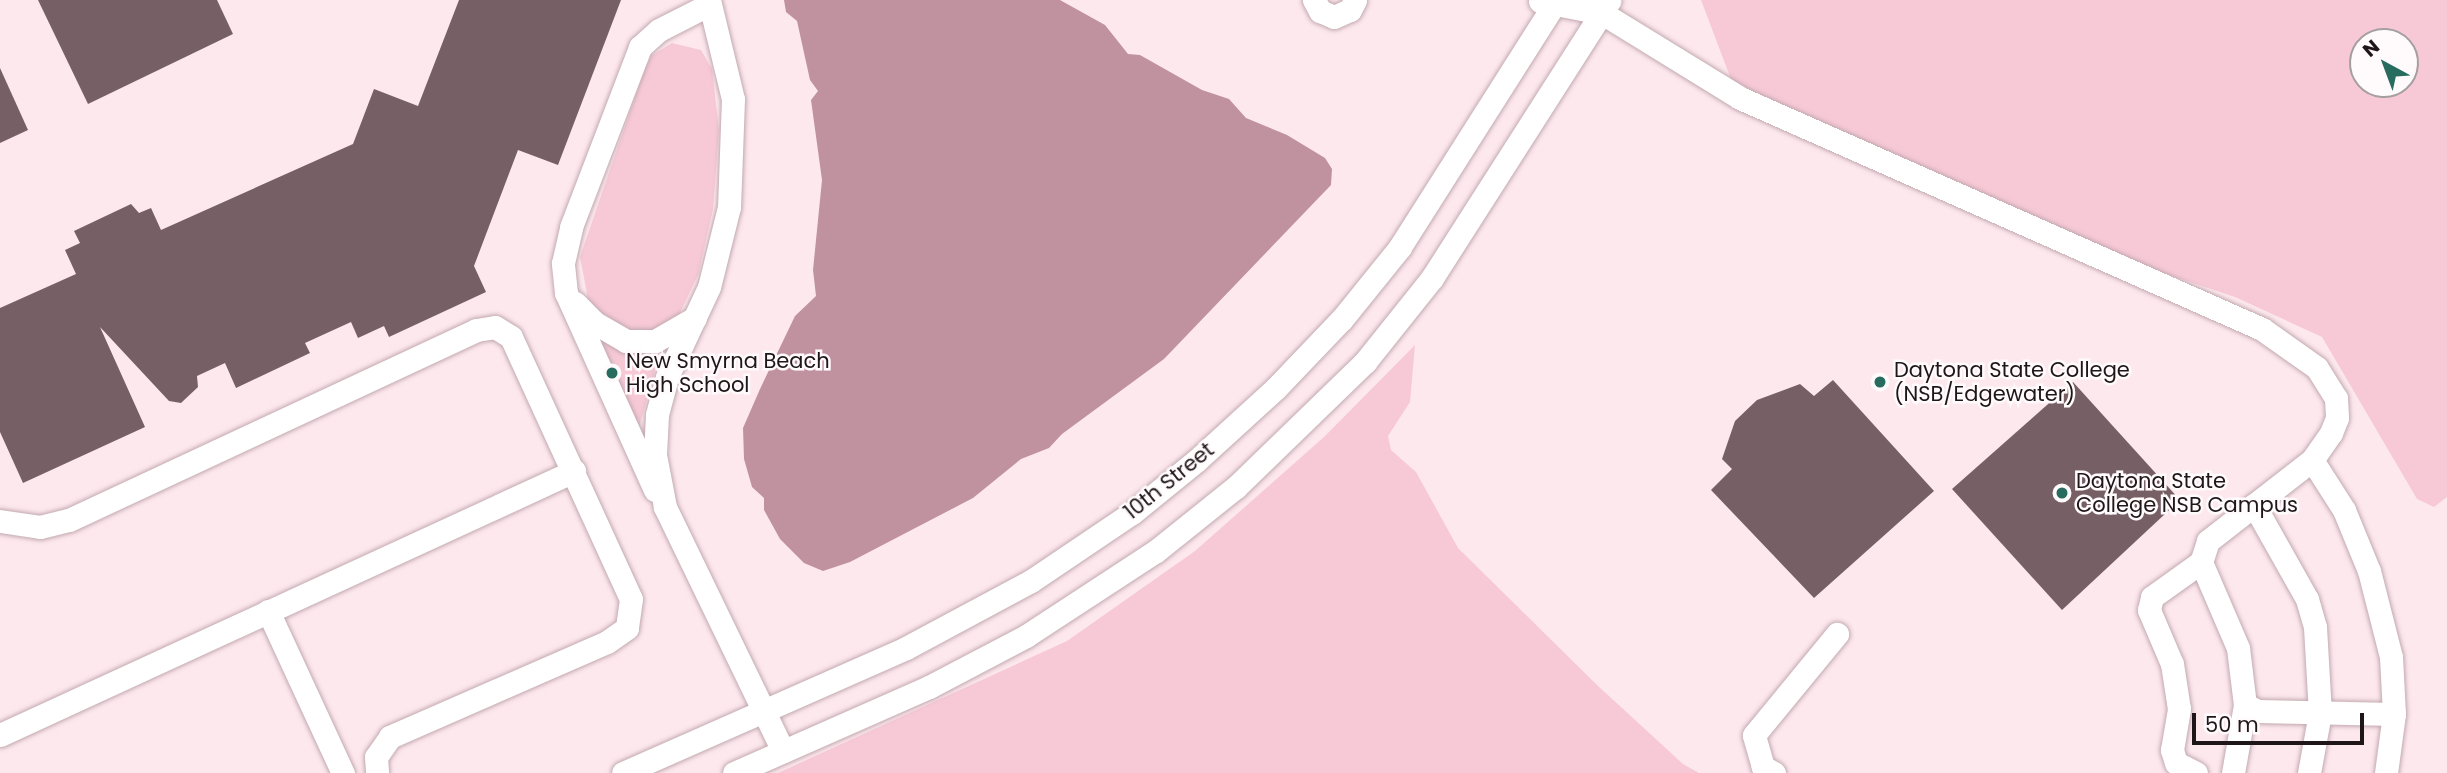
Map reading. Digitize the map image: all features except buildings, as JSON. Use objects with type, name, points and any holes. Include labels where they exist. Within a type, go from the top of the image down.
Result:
[{"type":"street","points":[[1314,0],[1320,11],[1335,17],[1350,10],[1355,0]]},
{"type":"street","points":[[665,507],[655,455],[657,415],[667,377],[718,260],[733,160],[733,99],[710,2],[659,30],[634,57],[571,227],[563,262],[566,293],[625,432],[665,507],[783,751]]},
{"type":"street","points":[[1549,2],[1601,4],[1740,98],[2262,329],[2317,369],[2336,398],[2334,425],[2312,460],[2208,541],[2201,562],[2152,597],[2149,610],[2172,664],[2179,709],[2172,750],[2176,763],[2196,773]]},
{"type":"street","name":"10th Street","points":[[623,773],[762,709],[906,648],[1031,581],[1132,513],[1196,461],[1276,388],[1392,257],[1549,2]]},
{"type":"street","points":[[734,773],[929,687],[1026,636],[1156,551],[1236,487],[1364,362],[1432,278],[1601,4]]},
{"type":"street","points":[[566,293],[595,323],[626,341],[655,341],[695,318]]},
{"type":"street","points":[[0,521],[40,527],[69,520],[476,330],[495,327],[511,337],[520,350],[631,599],[627,628],[607,642],[390,737],[376,757],[377,773]]},
{"type":"street","points":[[2312,460],[2344,510],[2369,571],[2390,657],[2394,714],[2386,773]]},
{"type":"street","points":[[0,735],[574,471]]},
{"type":"street","points":[[2254,505],[2307,599],[2315,626],[2320,713],[2309,773]]},
{"type":"street","points":[[2201,562],[2214,583],[2238,648],[2245,705],[2233,773]]},
{"type":"street","points":[[268,611],[343,773]]},
{"type":"street","points":[[1774,773],[1763,767],[1754,735],[1837,634]]},
{"type":"street","points":[[2245,705],[2258,711],[2394,714]]},
{"type":"shaded area","points":[[784,0],[1060,0],[1105,25],[1128,54],[1140,55],[1202,90],[1229,99],[1246,118],[1287,135],[1325,158],[1332,169],[1331,185],[1164,359],[1062,434],[1049,448],[1021,459],[973,498],[850,562],[823,571],[804,563],[780,539],[764,510],[764,498],[752,487],[744,459],[743,428],[760,389],[795,316],[816,296],[813,270],[822,180],[811,100],[818,91],[810,80],[797,21],[786,12]]},
{"type":"shaded area","points":[[1701,0],[2447,0],[2447,497],[2434,507],[2417,499],[2322,337],[2235,297],[2160,272],[1732,82]]},
{"type":"shaded area","points":[[672,43],[701,50],[712,69],[719,130],[713,209],[698,275],[679,315],[653,332],[622,331],[598,314],[588,299],[580,257],[644,71],[651,56]]},
{"type":"shaded area","points":[[597,338],[661,349],[638,431]]},
{"type":"shaded area","points":[[1415,345],[1410,402],[1388,436],[1391,450],[1416,472],[1458,548],[1597,685],[1683,764],[1699,773],[778,773],[1067,641],[1195,551],[1324,437]]},
{"type":"place","name":"New Smyrna Beach High School","points":[[612,373]]},
{"type":"place","name":"Daytona State College (NSB/Edgewater)","points":[[1880,382]]},
{"type":"place","name":"Daytona State College NSB Campus","points":[[2062,493]]}]
